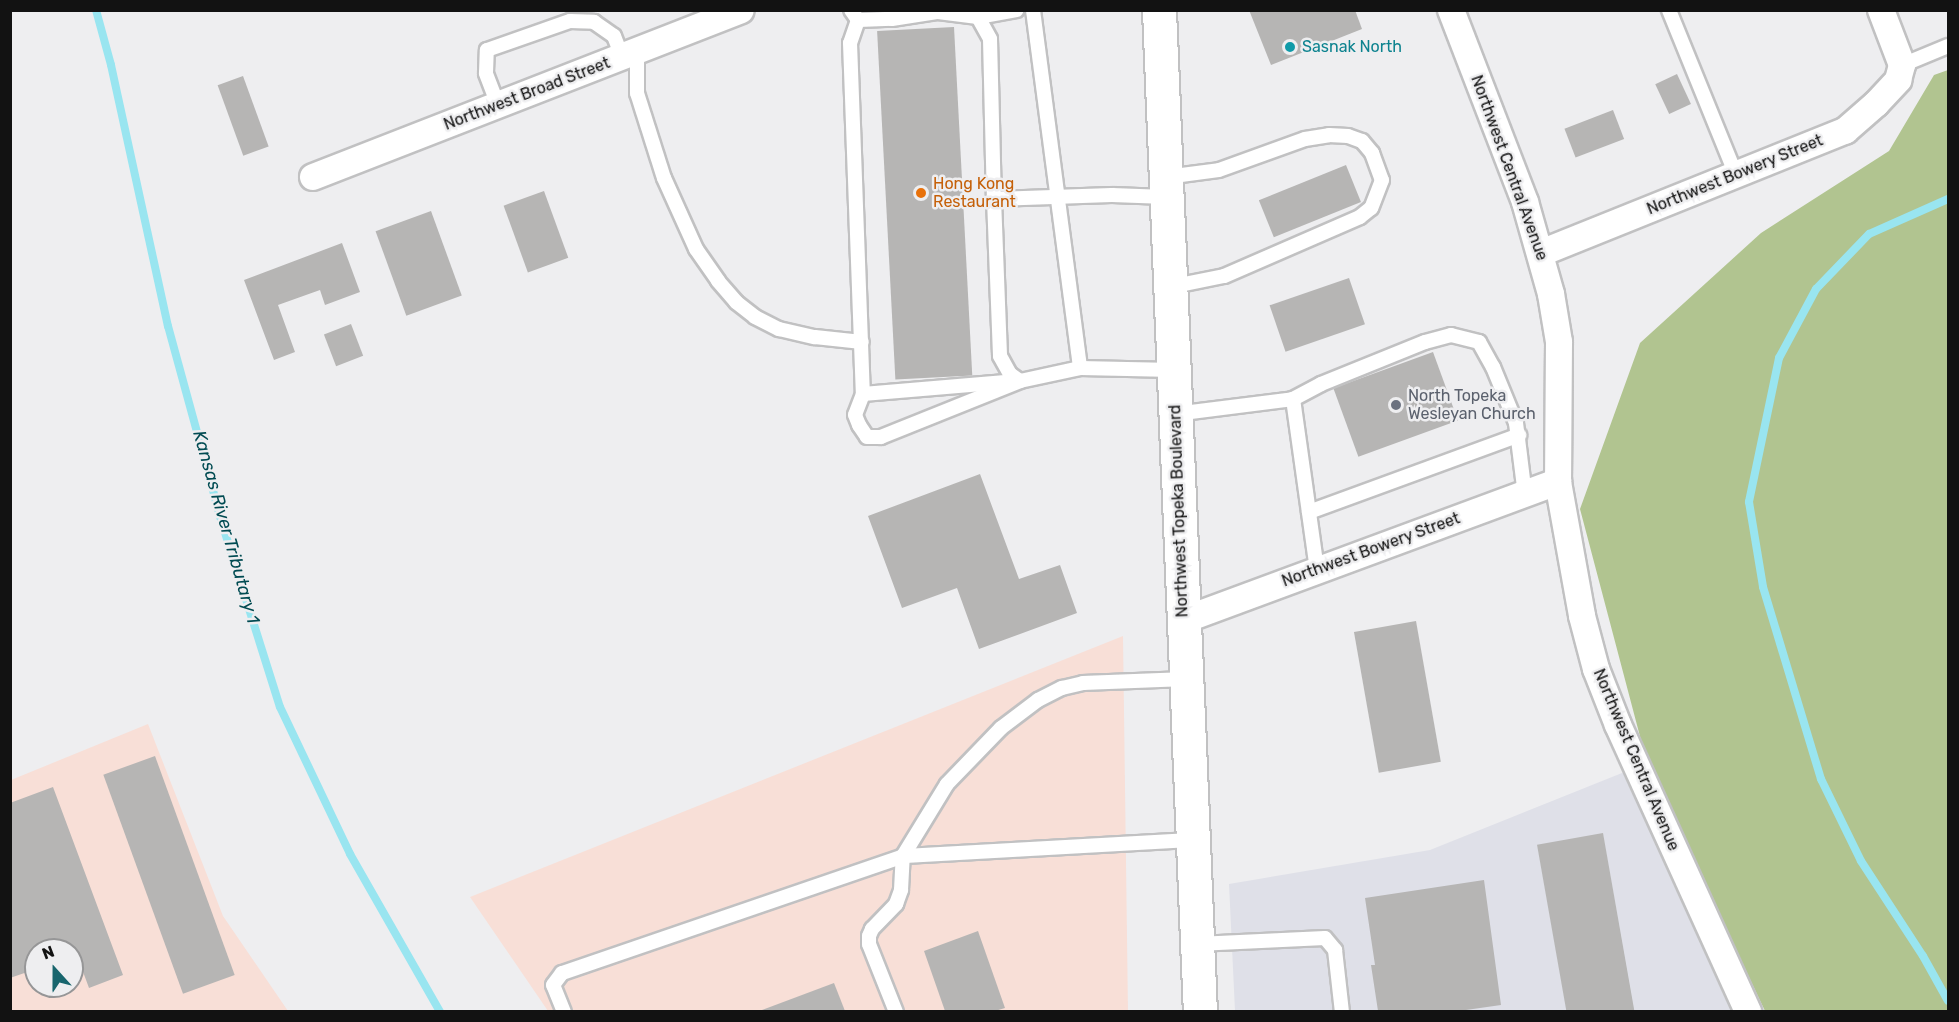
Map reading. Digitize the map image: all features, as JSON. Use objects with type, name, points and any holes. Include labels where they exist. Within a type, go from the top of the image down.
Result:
[{"type":"main road","name":"Northwest Topeka Boulevard","points":[[1159,10],[1200,1011]]},
{"type":"street","name":"Northwest Broad Street","points":[[313,177],[741,10]]},
{"type":"street","name":"Northwest Central Avenue","points":[[1451,10],[1525,202],[1541,253],[1559,342],[1558,482],[1582,616],[1596,669],[1617,725],[1748,1011]]},
{"type":"street","points":[[1881,10],[1902,64]]},
{"type":"street","name":"Northwest Bowery Street","points":[[1541,253],[1845,131],[1876,105],[1898,80],[1902,64]]},
{"type":"street","name":"Northwest Bowery Street","points":[[1184,620],[1317,569],[1558,482]]},
{"type":"lane","points":[[1016,10],[978,17],[938,12],[892,19],[855,16],[850,43],[863,393],[855,415],[867,437],[882,437],[1020,381]]},
{"type":"lane","points":[[1033,10],[1080,368]]},
{"type":"lane","points":[[1669,10],[1736,175]]},
{"type":"lane","points":[[978,17],[990,39],[1000,356],[1010,374],[1020,381]]},
{"type":"lane","points":[[498,105],[486,73],[487,50],[570,21],[594,22],[614,36],[630,54],[637,93],[660,167],[679,216],[696,249],[718,281],[742,307],[755,317],[779,329],[815,337],[861,342]]},
{"type":"lane","points":[[1902,64],[1948,46]]},
{"type":"lane","points":[[994,199],[1112,195],[1166,187],[1305,139],[1329,135],[1348,136],[1362,141],[1372,153],[1382,180],[1371,208],[1360,217],[1224,276],[1170,287]]},
{"type":"lane","points":[[1175,414],[1293,399],[1331,379],[1425,342],[1450,335],[1479,342],[1493,367],[1516,423],[1525,495]]},
{"type":"lane","points":[[863,393],[1020,381],[1080,368],[1174,370]]},
{"type":"lane","points":[[1293,399],[1317,569]]},
{"type":"lane","points":[[1309,512],[1519,435]]},
{"type":"lane","points":[[896,1011],[869,936],[872,929],[896,904],[901,890],[903,856],[947,784],[1001,728],[1038,700],[1062,688],[1083,683],[1186,679]]},
{"type":"lane","points":[[564,1011],[553,985],[562,973],[903,856],[1193,840]]},
{"type":"lane","points":[[1197,944],[1325,938],[1335,950],[1342,1011]]},
{"type":"shaded area","points":[[1123,636],[1128,1011],[548,1011],[470,897]]},
{"type":"shaded area","points":[[148,724],[223,916],[288,1011],[11,1012],[11,780]]},
{"type":"shaded area","points":[[1647,763],[1765,1011],[1235,1011],[1229,884],[1430,850]]},
{"type":"green space","points":[[1948,70],[1948,1011],[1765,1011],[1647,763],[1580,509],[1640,343],[1761,233],[1889,151],[1934,75]]},
{"type":"building","name":"Sasnak North","points":[[1249,10],[1355,10],[1362,29],[1271,65]]},
{"type":"building","points":[[954,27],[972,376],[895,380],[877,31]]},
{"type":"building","points":[[1677,74],[1691,104],[1669,114],[1655,84]]},
{"type":"building","points":[[243,76],[269,146],[243,156],[218,85]]},
{"type":"building","points":[[1613,110],[1624,139],[1576,158],[1564,129]]},
{"type":"building","points":[[1346,165],[1361,202],[1274,237],[1259,200]]},
{"type":"building","points":[[544,191],[568,258],[528,272],[504,206]]},
{"type":"building","points":[[431,211],[462,296],[406,316],[376,231]]},
{"type":"building","points":[[342,243],[360,292],[325,305],[320,290],[278,305],[295,352],[274,360],[244,280]]},
{"type":"building","points":[[1349,278],[1365,324],[1286,352],[1270,305]]},
{"type":"building","points":[[351,324],[363,356],[336,366],[324,334]]},
{"type":"building","name":"North Topeka Wesleyan Church","points":[[1433,352],[1458,421],[1358,457],[1333,388]]},
{"type":"building","points":[[980,474],[1019,579],[1060,565],[1077,613],[979,649],[957,588],[902,608],[868,516]]},
{"type":"building","points":[[1416,621],[1441,762],[1379,773],[1354,632]]},
{"type":"building","points":[[155,756],[235,975],[183,994],[103,775]]},
{"type":"building","points":[[53,787],[123,975],[89,988],[84,974],[84,938],[24,938],[24,973],[10,978],[10,803]]},
{"type":"building","points":[[1603,833],[1634,1011],[1567,1012],[1537,845]]},
{"type":"building","points":[[1484,880],[1501,1005],[1459,1011],[1378,1011],[1371,965],[1375,965],[1365,898]]},
{"type":"building","points":[[978,931],[1005,1008],[995,1011],[945,1011],[924,951]]},
{"type":"building","points":[[834,983],[845,1011],[762,1010]]},
{"type":"waterway","name":"Kansas River Tributary 1","points":[[96,10],[111,65],[168,326],[221,520],[280,707],[350,854],[440,1012]]},
{"type":"waterway","points":[[1948,199],[1869,234],[1816,289],[1779,358],[1749,502],[1763,587],[1821,779],[1861,861],[1923,956],[1948,1001]]},
{"type":"place","name":"Sasnak North","points":[[1290,47]]},
{"type":"place","name":"Hong Kong Restaurant","points":[[921,193]]},
{"type":"place","name":"North Topeka Wesleyan Church","points":[[1396,405]]}]
